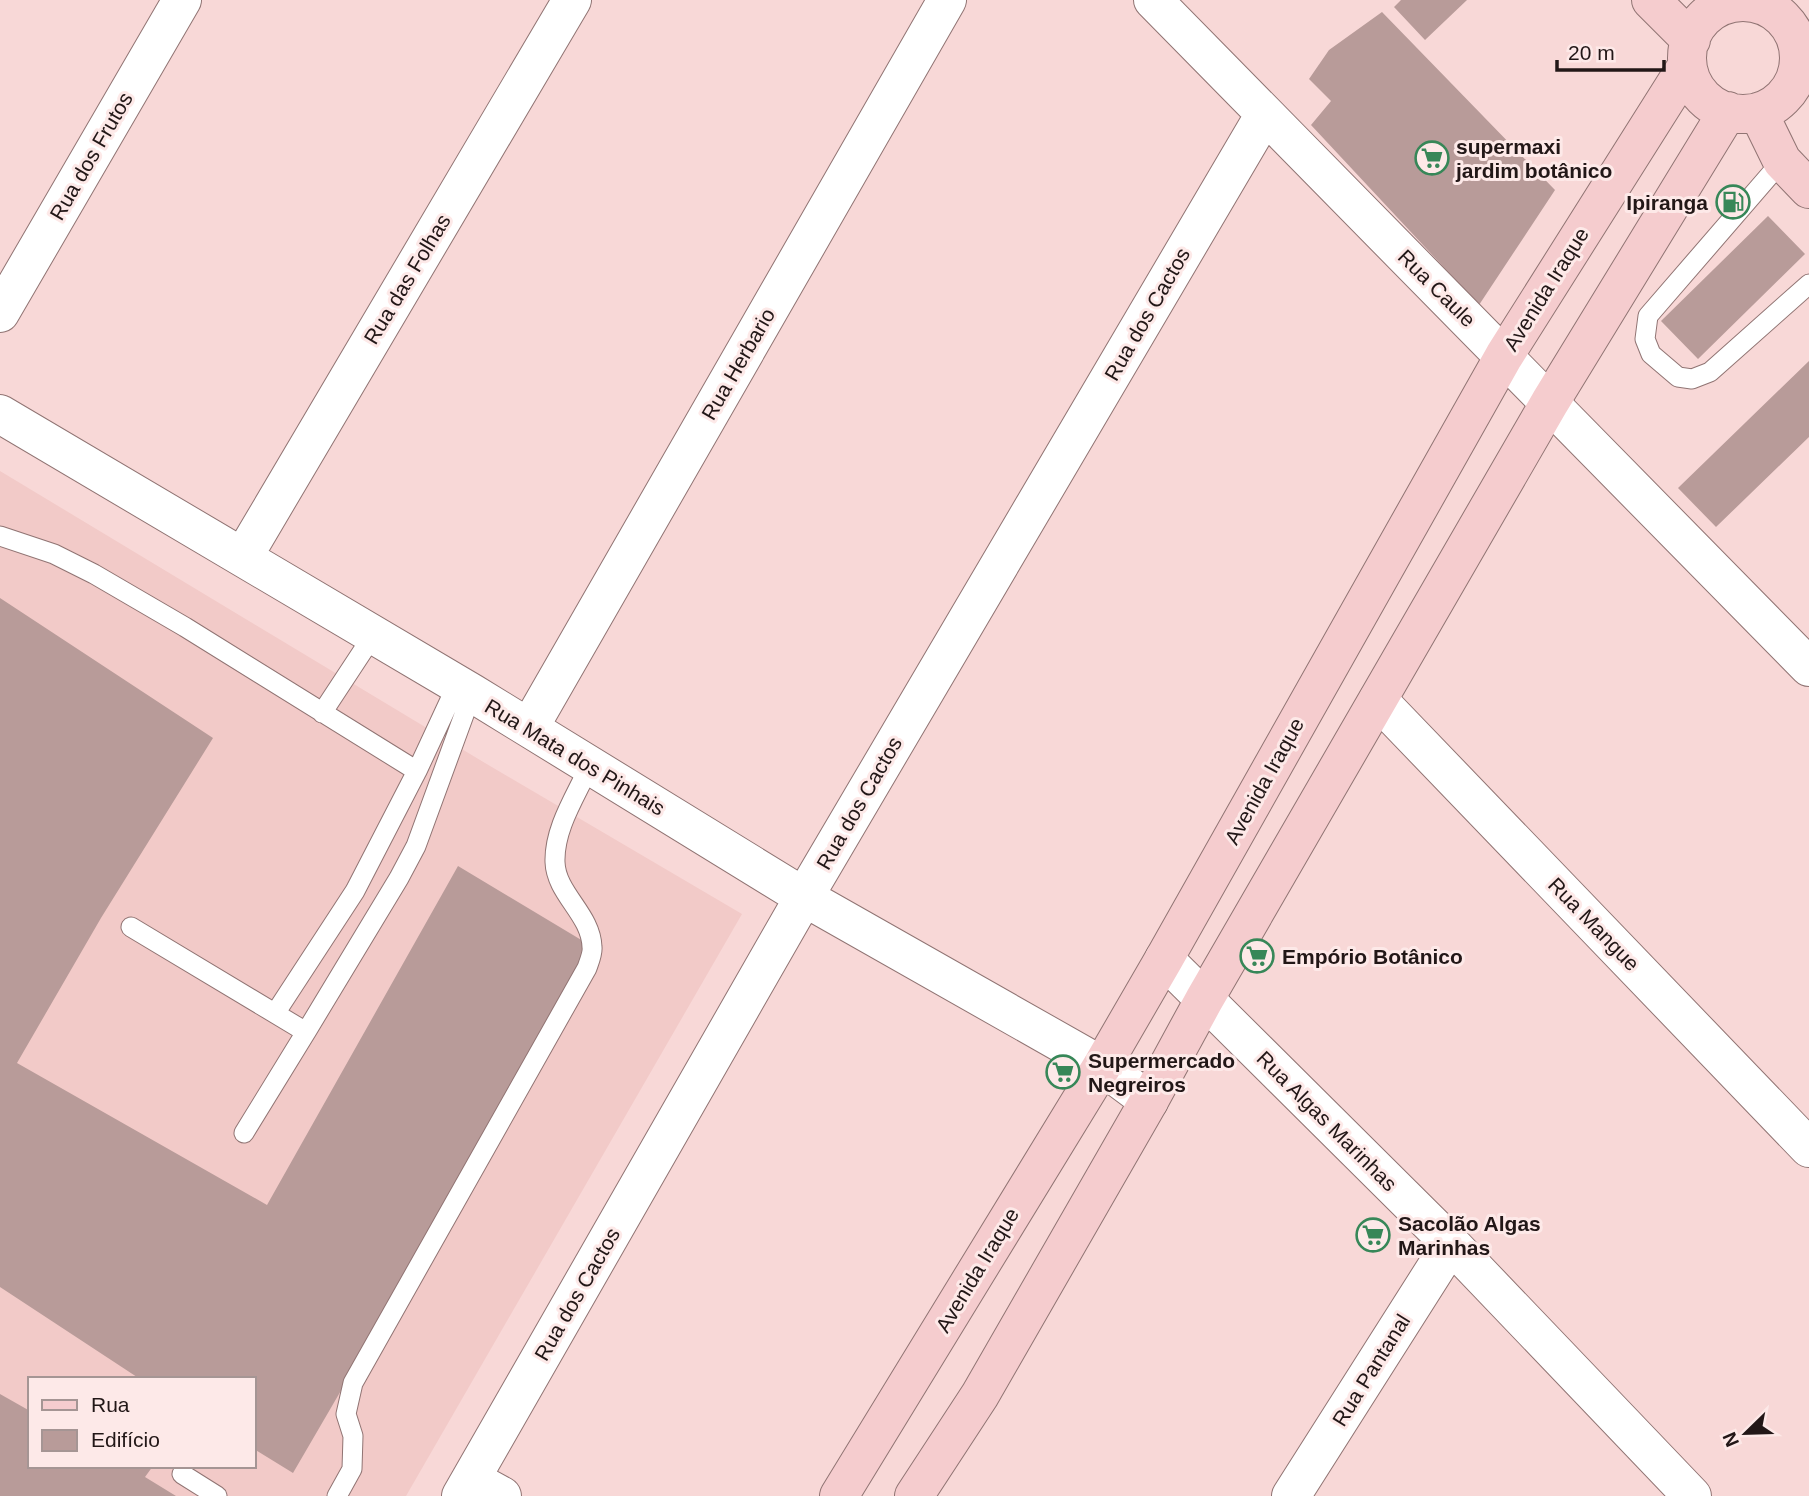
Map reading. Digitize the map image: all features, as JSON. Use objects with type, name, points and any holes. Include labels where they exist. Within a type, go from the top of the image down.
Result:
[{"type":"street","name":"Rua dos Frutos","points":[[0,313],[182,0]]},
{"type":"street","name":"Rua das Folhas","points":[[243,557],[572,0]]},
{"type":"street","name":"Rua Herbario","points":[[528,728],[947,0]]},
{"type":"street","name":"Rua Caule","points":[[1153,0],[1809,667]]},
{"type":"street","points":[[1651,0],[1689,53]]},
{"type":"street","points":[[1749,3],[1776,13],[1788,26],[1802,51],[1796,77],[1787,93],[1774,105],[1743,112],[1721,110],[1705,100],[1693,85],[1689,53],[1695,29],[1707,15],[1724,6],[1749,3]]},
{"type":"street","name":"Avenida Iraque","points":[[839,1496],[1102,1066],[1504,355],[1689,53]]},
{"type":"street","points":[[1743,112],[1782,161],[1809,189]]},
{"type":"street","points":[[914,1496],[980,1395],[1204,1000],[1550,402],[1743,112]]},
{"type":"street","name":"Rua dos Cactos","points":[[478,1490],[804,897],[1265,114]]},
{"type":"street","name":"Rua Mata dos Pinhais","points":[[0,414],[243,557],[372,637],[464,689],[804,897],[1102,1066],[1149,1101]]},
{"type":"street","name":"Rua Mangue","points":[[1378,700],[1809,1148]]},
{"type":"street","name":"Rua Algas Marinhas","points":[[1164,959],[1451,1244],[1692,1496]]},
{"type":"street","name":"Rua Pantanal","points":[[1291,1496],[1451,1244]]},
{"type":"lane","points":[[1782,161],[1648,316],[1645,339],[1651,354],[1678,377],[1692,379],[1710,372],[1809,284]]},
{"type":"lane","points":[[0,536],[54,554],[93,574],[196,634],[417,771]]},
{"type":"lane","points":[[322,713],[372,637]]},
{"type":"lane","points":[[276,1012],[355,891],[417,771],[464,689]]},
{"type":"lane","points":[[244,1133],[416,846],[464,689]]},
{"type":"lane","points":[[337,1496],[352,1469],[353,1436],[346,1414],[353,1383],[587,968],[593,947],[584,921],[560,884],[555,864],[557,836],[590,765]]},
{"type":"lane","points":[[131,927],[306,1032]]},
{"type":"lane","points":[[182,1474],[217,1496]]},
{"type":"shaded area","points":[[0,471],[742,914],[406,1496],[0,1496]]},
{"type":"building","points":[[1401,0],[1467,0],[1425,40],[1394,7]]},
{"type":"building","name":"supermaxi jardim botânico","points":[[1382,12],[1555,190],[1479,305],[1311,125],[1331,101],[1309,79],[1329,50]]},
{"type":"building","points":[[1768,216],[1805,254],[1698,359],[1661,321]]},
{"type":"building","points":[[1809,361],[1809,437],[1716,527],[1678,488]]},
{"type":"building","points":[[0,598],[213,738],[101,918],[17,1063],[267,1205],[458,866],[593,947],[587,968],[293,1473],[256,1450],[256,1377],[137,1377],[0,1287]]},
{"type":"building","points":[[0,1394],[28,1410],[28,1468],[152,1468],[145,1477],[176,1496],[0,1496]]},
{"type":"place","name":"supermaxi jardim botânico","points":[[1432,158]]},
{"type":"place","name":"Ipiranga","points":[[1733,202]]},
{"type":"place","name":"Empório Botânico","points":[[1257,956]]},
{"type":"place","name":"Supermercado Negreiros","points":[[1063,1072]]},
{"type":"place","name":"Sacolão Algas Marinhas","points":[[1373,1235]]}]
